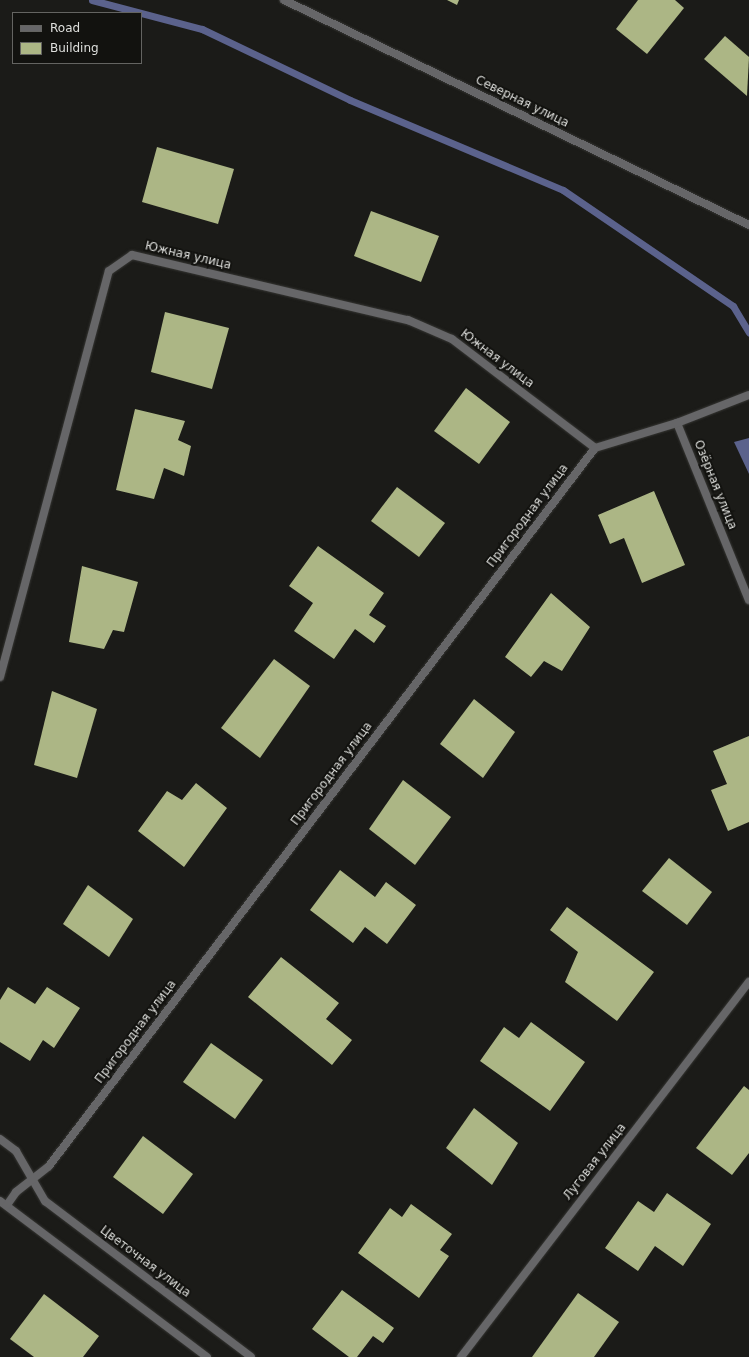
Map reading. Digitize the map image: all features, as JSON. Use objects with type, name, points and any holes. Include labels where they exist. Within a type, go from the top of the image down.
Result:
[{"type":"street","name":"Северная улица","points":[[284,0],[749,225]]},
{"type":"street","name":"Южная улица","points":[[0,677],[109,271],[132,255],[408,320],[452,339],[594,448]]},
{"type":"street","points":[[594,448],[678,423],[749,395]]},
{"type":"street","name":"Озёрная улица","points":[[678,423],[749,600]]},
{"type":"street","name":"Пригородная улица","points":[[3,1203],[49,1166],[594,448]]},
{"type":"street","name":"Луговая улица","points":[[461,1357],[749,982]]},
{"type":"street","points":[[0,1139],[16,1151],[32,1179]]},
{"type":"street","name":"Цветочная улица","points":[[32,1179],[45,1201],[250,1357]]},
{"type":"street","points":[[3,1203],[207,1357]]},
{"type":"water","points":[[749,438],[749,474],[734,442]]},
{"type":"building","points":[[447,0],[459,0],[457,5]]},
{"type":"building","points":[[638,0],[675,0],[684,8],[647,54],[616,29]]},
{"type":"building","points":[[725,36],[749,57],[747,96],[704,59]]},
{"type":"building","points":[[157,147],[234,169],[218,224],[142,202]]},
{"type":"building","points":[[371,211],[439,236],[421,282],[354,256]]},
{"type":"building","points":[[165,312],[229,328],[212,389],[151,372]]},
{"type":"building","points":[[466,388],[510,422],[479,464],[434,431]]},
{"type":"building","points":[[135,409],[185,421],[178,440],[191,446],[184,476],[164,468],[154,499],[116,490]]},
{"type":"building","points":[[397,487],[445,523],[419,557],[371,521]]},
{"type":"building","points":[[654,491],[685,565],[642,583],[624,538],[610,544],[598,515]]},
{"type":"building","points":[[318,546],[384,593],[369,615],[386,626],[374,643],[355,629],[334,659],[294,631],[313,603],[289,586]]},
{"type":"building","points":[[82,566],[138,582],[124,632],[113,630],[104,649],[69,642]]},
{"type":"building","points":[[551,593],[590,627],[562,671],[544,661],[531,677],[505,657]]},
{"type":"building","points":[[274,659],[310,686],[260,758],[221,728]]},
{"type":"building","points":[[52,691],[97,709],[77,778],[34,765]]},
{"type":"building","points":[[474,699],[515,732],[483,778],[440,744]]},
{"type":"building","points":[[749,736],[749,822],[728,831],[711,790],[727,784],[713,751]]},
{"type":"building","points":[[403,780],[451,817],[415,865],[369,829]]},
{"type":"building","points":[[196,783],[227,808],[184,867],[138,831],[167,791],[182,800]]},
{"type":"building","points":[[669,858],[712,892],[687,925],[642,891]]},
{"type":"building","points":[[340,870],[375,897],[386,882],[416,905],[387,944],[365,927],[353,943],[310,910]]},
{"type":"building","points":[[88,885],[133,919],[109,957],[63,924]]},
{"type":"building","points":[[567,907],[654,972],[617,1021],[565,982],[578,952],[550,930]]},
{"type":"building","points":[[281,957],[339,1003],[326,1019],[352,1040],[332,1065],[248,997]]},
{"type":"building","points":[[8,987],[35,1004],[47,987],[80,1008],[54,1048],[43,1040],[30,1061],[0,1042],[0,1000]]},
{"type":"building","points":[[531,1022],[585,1062],[550,1111],[480,1061],[504,1027],[519,1038]]},
{"type":"building","points":[[211,1043],[263,1080],[235,1119],[183,1082]]},
{"type":"building","points":[[744,1086],[749,1090],[749,1153],[732,1175],[696,1148]]},
{"type":"building","points":[[474,1108],[518,1143],[492,1185],[446,1148]]},
{"type":"building","points":[[143,1136],[193,1174],[163,1214],[113,1177]]},
{"type":"building","points":[[667,1193],[711,1224],[683,1266],[655,1246],[638,1271],[605,1248],[638,1201],[654,1212]]},
{"type":"building","points":[[411,1204],[452,1234],[440,1250],[449,1256],[419,1298],[358,1253],[390,1208],[402,1217]]},
{"type":"building","points":[[342,1290],[394,1328],[383,1343],[373,1336],[357,1357],[349,1357],[312,1329]]},
{"type":"building","points":[[578,1293],[619,1322],[594,1357],[532,1357]]},
{"type":"building","points":[[44,1294],[99,1336],[83,1357],[34,1357],[10,1339]]},
{"type":"waterway","points":[[92,0],[138,12]]},
{"type":"waterway","points":[[142,13],[202,29],[350,100],[563,190],[733,306],[749,333]]}]
